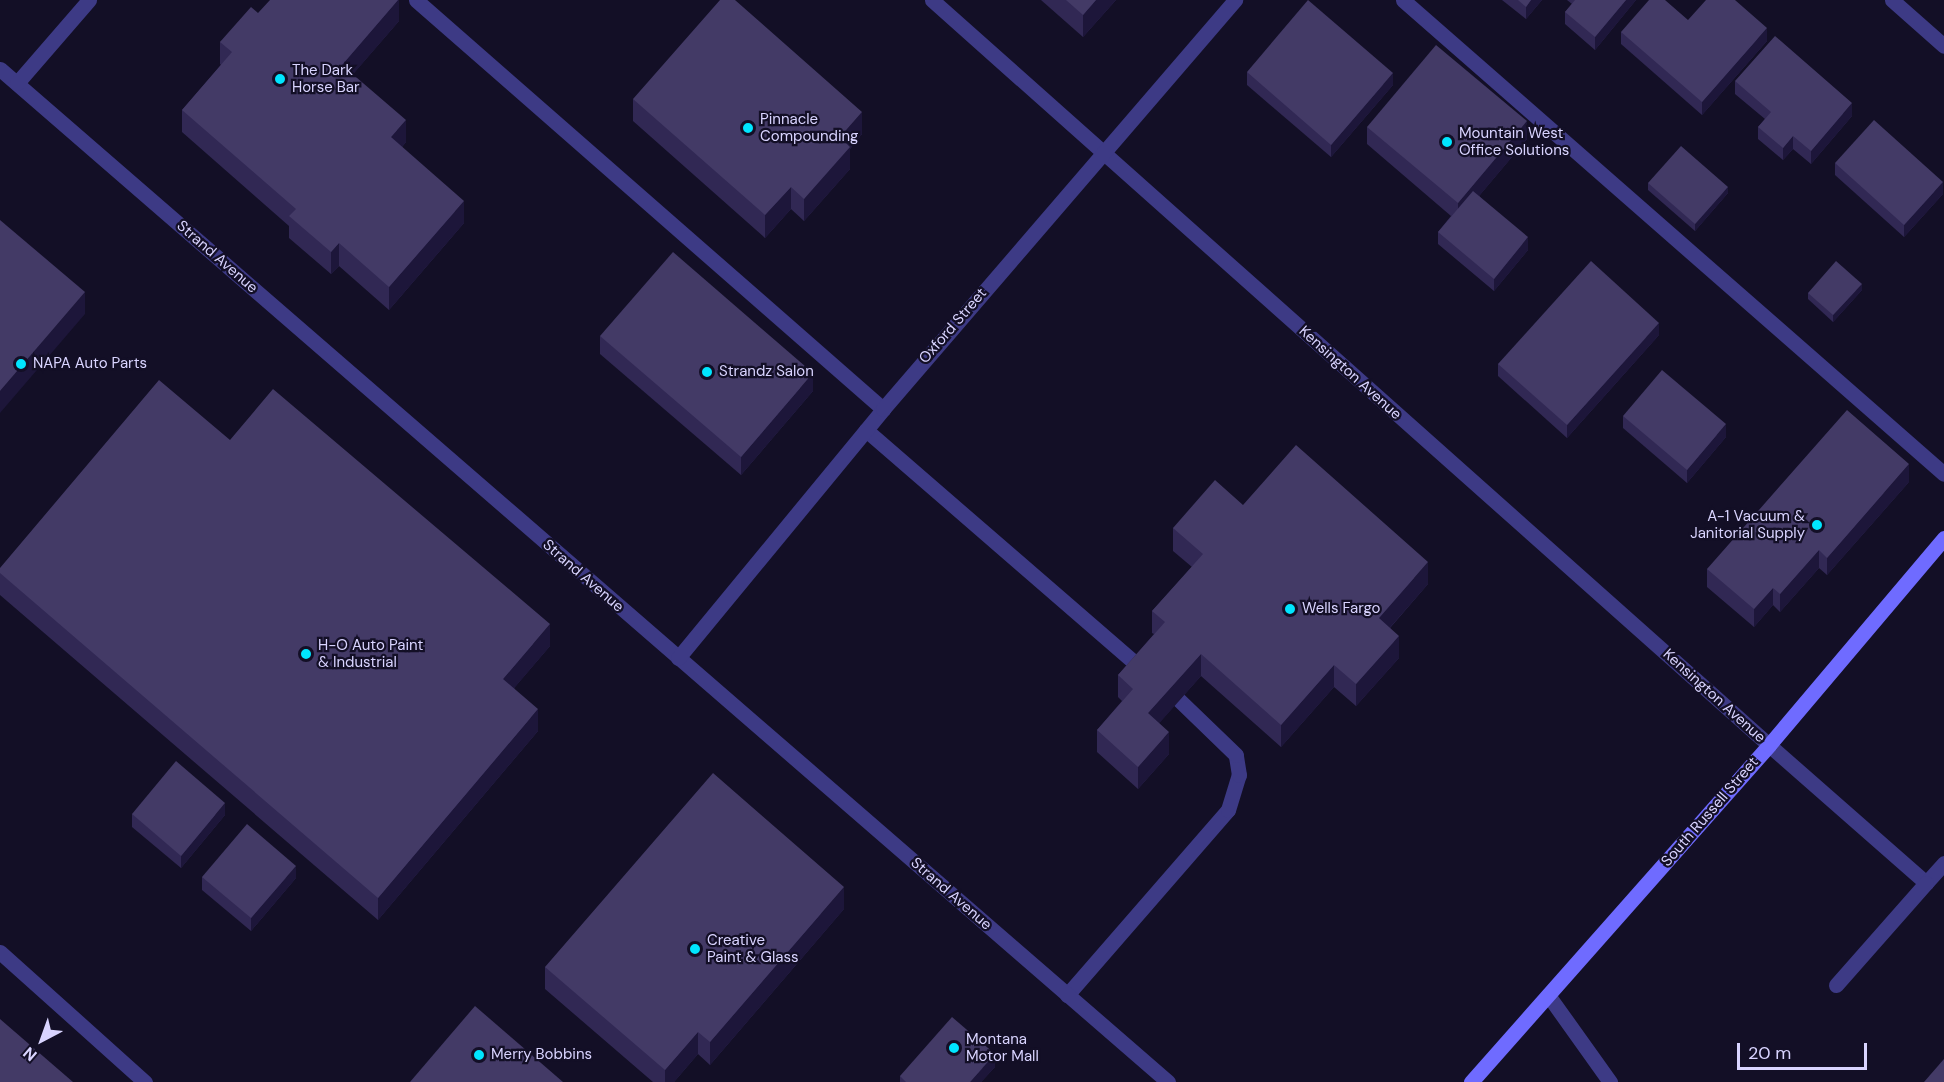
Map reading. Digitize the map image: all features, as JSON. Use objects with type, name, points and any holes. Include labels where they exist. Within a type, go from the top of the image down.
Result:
[{"type":"main road","name":"South Russell Street","points":[[1471,1082],[1769,745],[1944,538]]},
{"type":"street","points":[[17,83],[89,0]]},
{"type":"street","points":[[416,0],[883,408]]},
{"type":"street","name":"Kensington Avenue","points":[[932,0],[1926,883]]},
{"type":"street","name":"Oxford Street","points":[[678,658],[883,408],[1235,0]]},
{"type":"street","points":[[1403,0],[1944,474]]},
{"type":"street","points":[[1892,0],[1944,46]]},
{"type":"street","name":"Strand Avenue","points":[[0,69],[1168,1082]]},
{"type":"street","points":[[866,430],[1142,669]]},
{"type":"street","points":[[1067,995],[1228,810],[1239,775],[1236,755],[1179,700]]},
{"type":"street","points":[[1836,985],[1944,862]]},
{"type":"street","points":[[0,952],[145,1082]]},
{"type":"street","points":[[1548,995],[1610,1082]]},
{"type":"building","points":[[270,0],[398,0],[342,65],[406,120],[391,137],[464,201],[389,287],[339,243],[331,252],[289,216],[296,209],[182,110],[232,52],[220,42],[251,7],[258,13]]},
{"type":"building","name":"Pinnacle Compounding","points":[[720,0],[735,0],[862,112],[840,137],[850,147],[804,199],[791,187],[765,215],[633,99]]},
{"type":"building","points":[[1066,0],[1096,0],[1083,15]]},
{"type":"building","points":[[1308,0],[1393,73],[1331,145],[1247,72]]},
{"type":"building","points":[[1518,0],[1531,0],[1526,7]]},
{"type":"building","points":[[1575,0],[1626,0],[1595,37],[1565,12]]},
{"type":"building","points":[[1649,0],[1665,0],[1688,20],[1706,0],[1735,0],[1767,28],[1702,102],[1621,32]]},
{"type":"building","points":[[1775,36],[1852,103],[1811,151],[1793,136],[1783,148],[1758,127],[1771,112],[1735,81]]},
{"type":"building","name":"Mountain West Office Solutions","points":[[1436,45],[1527,121],[1458,203],[1367,127]]},
{"type":"building","points":[[1874,120],[1943,182],[1904,225],[1835,163]]},
{"type":"building","points":[[1681,146],[1728,187],[1695,224],[1648,183]]},
{"type":"building","points":[[1473,191],[1528,237],[1494,279],[1438,232]]},
{"type":"building","name":"NAPA Auto Parts","points":[[0,220],[85,292],[0,391]]},
{"type":"building","name":"Strandz Salon","points":[[673,252],[813,373],[741,457],[600,336]]},
{"type":"building","points":[[1591,261],[1659,323],[1567,425],[1498,364]]},
{"type":"building","points":[[1836,261],[1862,284],[1833,315],[1808,293]]},
{"type":"building","points":[[1662,370],[1726,424],[1687,470],[1623,416]]},
{"type":"building","name":"H-O Auto Paint & Industrial","points":[[159,380],[230,440],[273,389],[550,624],[503,679],[538,709],[378,898],[0,573],[0,568]]},
{"type":"building","name":"A-1 Vacuum & Janitorial Supply","points":[[1847,410],[1909,464],[1827,558],[1819,550],[1780,594],[1773,588],[1754,609],[1707,569]]},
{"type":"building","name":"Wells Fargo","points":[[1296,445],[1428,562],[1379,618],[1399,636],[1356,684],[1334,665],[1281,725],[1201,654],[1148,713],[1169,732],[1138,767],[1097,730],[1133,689],[1118,675],[1165,622],[1152,611],[1203,554],[1173,528],[1215,480],[1243,505]]},
{"type":"building","points":[[176,761],[225,803],[181,856],[132,814]]},
{"type":"building","name":"Creative Paint & Glass","points":[[713,773],[844,887],[710,1042],[698,1032],[665,1070],[545,967]]},
{"type":"building","points":[[247,824],[296,866],[251,918],[202,877]]},
{"type":"building","points":[[475,1006],[563,1082],[410,1082]]},
{"type":"building","name":"Montana Motor Mall","points":[[952,1017],[995,1054],[970,1082],[906,1082],[900,1076]]},
{"type":"building","points":[[0,1019],[73,1082],[0,1082]]},
{"type":"building","points":[[1944,1059],[1944,1082],[1924,1082]]},
{"type":"place","name":"The Dark Horse Bar","points":[[280,79]]},
{"type":"place","name":"Pinnacle Compounding","points":[[748,128]]},
{"type":"place","name":"Mountain West Office Solutions","points":[[1447,142]]},
{"type":"place","name":"NAPA Auto Parts","points":[[21,364]]},
{"type":"place","name":"Strandz Salon","points":[[707,372]]},
{"type":"place","name":"A-1 Vacuum & Janitorial Supply","points":[[1817,525]]},
{"type":"place","name":"Wells Fargo","points":[[1290,609]]},
{"type":"place","name":"H-O Auto Paint & Industrial","points":[[306,654]]},
{"type":"place","name":"Creative Paint & Glass","points":[[695,949]]},
{"type":"place","name":"Montana Motor Mall","points":[[954,1048]]},
{"type":"place","name":"Merry Bobbins","points":[[479,1055]]}]
